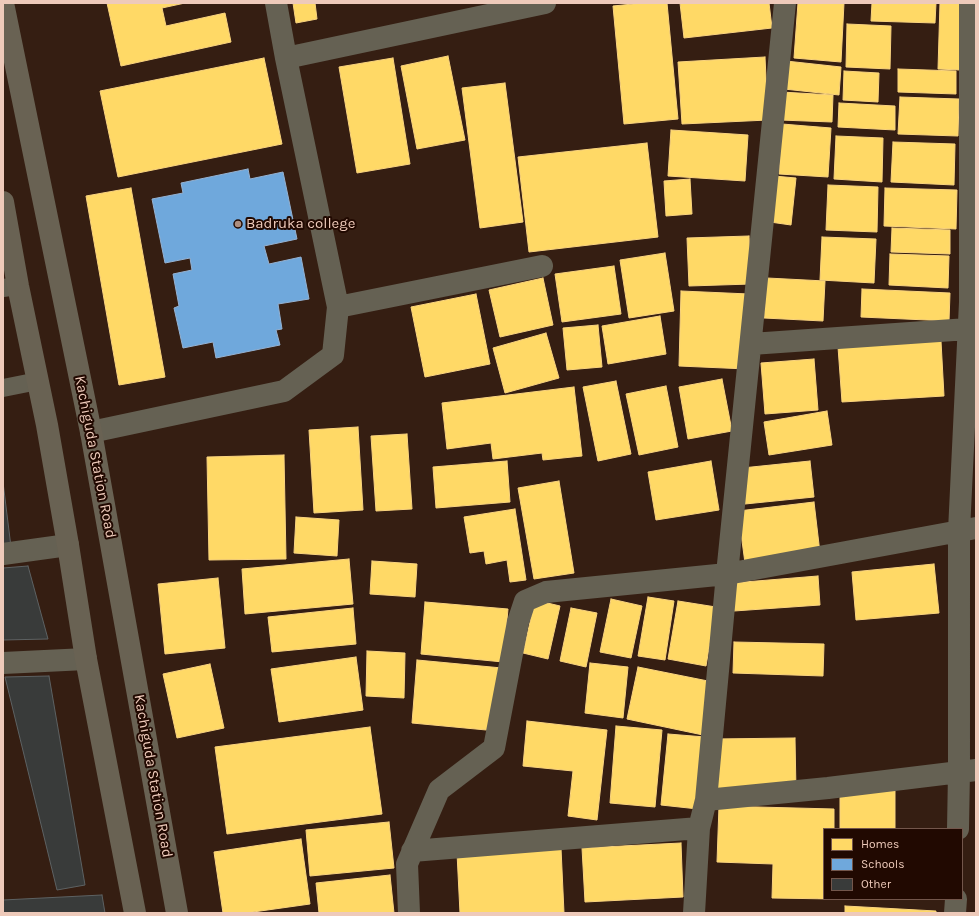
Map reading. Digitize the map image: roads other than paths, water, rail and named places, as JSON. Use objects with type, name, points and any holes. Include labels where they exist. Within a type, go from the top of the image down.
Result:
[{"type":"main road","name":"Kachiguda Station Road","points":[[3,3],[91,432],[177,913]]},
{"type":"main road","points":[[3,202],[11,287],[38,381],[68,545],[86,659],[135,913]]},
{"type":"street","points":[[91,432],[284,391],[333,355],[338,307],[276,3]]},
{"type":"street","points":[[286,58],[545,3]]},
{"type":"street","points":[[694,913],[699,828],[706,800],[727,574],[785,3]]},
{"type":"street","points":[[958,828],[968,771],[968,329],[973,302],[974,50],[970,3]]},
{"type":"street","points":[[338,307],[542,266]]},
{"type":"street","points":[[751,344],[968,329]]},
{"type":"street","points":[[409,913],[407,864],[439,790],[494,748],[518,622],[525,601],[546,592],[727,574],[967,530]]},
{"type":"street","points":[[3,554],[68,545]]},
{"type":"street","points":[[3,663],[86,659]]},
{"type":"street","points":[[706,800],[828,788],[968,771]]},
{"type":"street","points":[[412,851],[699,828]]},
{"type":"street","points":[[956,900],[956,913]]},
{"type":"lane","points":[[3,388],[38,381]]},
{"type":"place","name":"Badruka college","points":[[238,224]]}]
